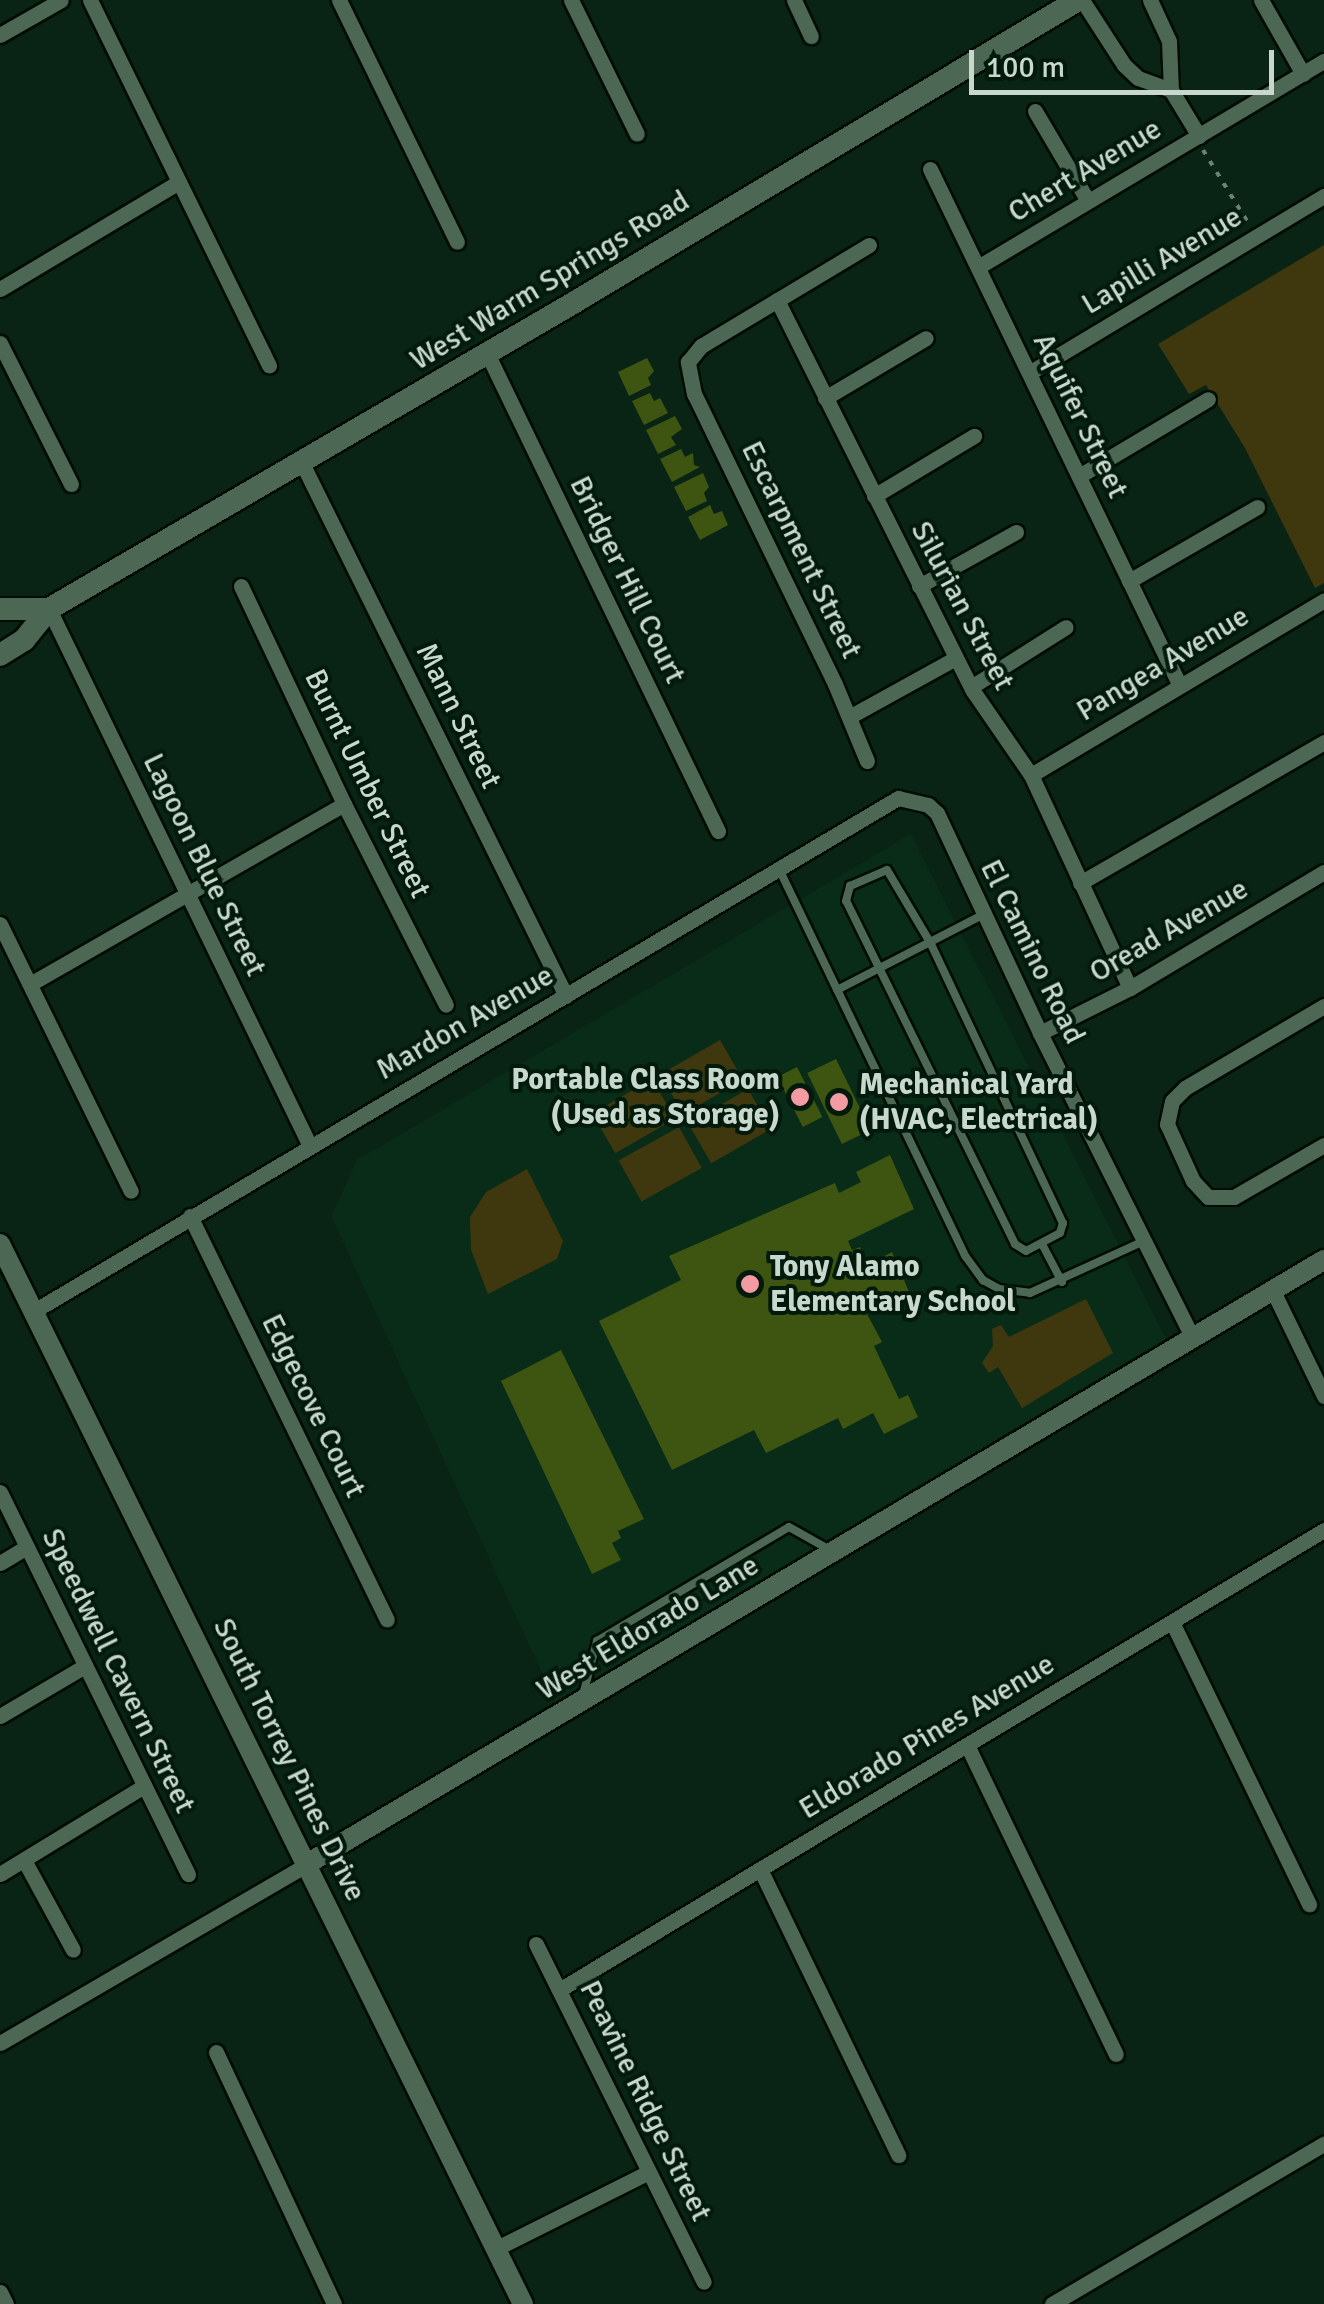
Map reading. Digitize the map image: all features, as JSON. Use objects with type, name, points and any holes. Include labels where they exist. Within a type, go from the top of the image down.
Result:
[{"type":"main road","name":"West Warm Springs Road","points":[[0,654],[24,640],[49,608],[1080,0]]},
{"type":"main road","name":"West Warm Springs Road","points":[[0,609],[49,608]]},
{"type":"street","points":[[0,35],[61,0]]},
{"type":"street","points":[[90,0],[269,366]]},
{"type":"street","points":[[339,0],[457,242]]},
{"type":"street","points":[[572,0],[637,134]]},
{"type":"street","points":[[794,0],[812,36]]},
{"type":"street","points":[[1080,0],[1124,66],[1138,78],[1170,90]]},
{"type":"street","points":[[1150,0],[1169,41],[1170,90],[1197,137]]},
{"type":"street","points":[[1261,0],[1303,74]]},
{"type":"street","name":"Chert Avenue","points":[[978,267],[1324,62]]},
{"type":"street","points":[[1035,112],[1088,201]]},
{"type":"street","name":"Aquifer Street","points":[[930,169],[1180,686]]},
{"type":"street","points":[[0,288],[177,183]]},
{"type":"street","name":"Lapilli Avenue","points":[[1029,373],[1324,196]]},
{"type":"street","points":[[776,300],[868,245]]},
{"type":"street","name":"Escarpment Street","points":[[776,300],[701,346],[688,362],[694,394],[867,761]]},
{"type":"street","name":"Silurian Street","points":[[776,300],[971,687],[1031,775],[1130,988]]},
{"type":"street","points":[[826,398],[926,338]]},
{"type":"street","points":[[0,344],[71,484]]},
{"type":"street","name":"Bridger Hill Court","points":[[487,353],[718,831]]},
{"type":"street","points":[[1079,476],[1208,399]]},
{"type":"street","points":[[874,496],[974,436]]},
{"type":"street","name":"Mann Street","points":[[301,462],[566,996]]},
{"type":"street","points":[[1130,582],[1257,507]]},
{"type":"street","points":[[920,586],[1016,532]]},
{"type":"street","name":"Burnt Umber Street","points":[[241,586],[344,804],[446,1006]]},
{"type":"street","name":"Pangea Avenue","points":[[1031,775],[1324,600]]},
{"type":"street","name":"Lagoon Blue Street","points":[[49,608],[310,1146]]},
{"type":"street","points":[[971,687],[1066,627]]},
{"type":"street","points":[[849,717],[956,658]]},
{"type":"street","points":[[1080,883],[1324,742]]},
{"type":"street","name":"Mardon Avenue","points":[[34,1311],[780,871],[886,802],[898,798],[928,805]]},
{"type":"street","points":[[30,984],[344,804]]},
{"type":"street","name":"El Camino Road","points":[[928,805],[936,813],[1040,1034],[1192,1339]]},
{"type":"street","name":"Oread Avenue","points":[[1040,1034],[1130,988],[1324,872]]},
{"type":"street","points":[[0,924],[131,1190]]},
{"type":"street","points":[[1324,1006],[1172,1100],[1167,1124],[1192,1181],[1208,1197],[1234,1197],[1324,1145]]},
{"type":"street","name":"Edgecove Court","points":[[190,1216],[387,1620]]},
{"type":"street","name":"South Torrey Pines Drive","points":[[0,1244],[523,2304]]},
{"type":"street","name":"West Eldorado Lane","points":[[0,2042],[582,1702],[1324,1260]]},
{"type":"street","points":[[1273,1291],[1324,1396]]},
{"type":"street","name":"Speedwell Cavern Street","points":[[0,1492],[188,1874]]},
{"type":"street","name":"Eldorado Pines Avenue","points":[[559,1990],[1324,1530]]},
{"type":"street","points":[[0,1564],[27,1548]]},
{"type":"street","points":[[1172,1622],[1309,1904]]},
{"type":"street","points":[[0,1716],[85,1666]]},
{"type":"street","points":[[967,1745],[1116,2054]]},
{"type":"street","points":[[0,1874],[144,1786]]},
{"type":"street","points":[[24,1860],[72,1950]]},
{"type":"street","points":[[760,1870],[898,2156]]},
{"type":"street","name":"Peavine Ridge Street","points":[[536,1944],[704,2282]]},
{"type":"street","points":[[216,2052],[334,2304]]},
{"type":"street","points":[[1058,2303],[1324,2144]]},
{"type":"street","points":[[495,2249],[649,2172]]},
{"type":"street","points":[[0,2292],[6,2304]]},
{"type":"lane","points":[[883,870],[890,872],[930,942],[1063,1223],[1060,1234],[1024,1252],[1015,1244],[879,968],[846,901],[850,886],[883,870]]},
{"type":"lane","points":[[780,871],[972,1268],[991,1285],[1019,1293],[1062,1282],[1144,1241]]},
{"type":"lane","points":[[837,990],[984,914]]},
{"type":"lane","points":[[1042,1244],[1062,1282]]},
{"type":"lane","points":[[582,1702],[597,1640],[789,1527],[834,1552]]},
{"type":"path","points":[[1197,137],[1256,236]]},
{"type":"shaded area","points":[[1324,245],[1324,583],[1315,588],[1245,448],[1206,385],[1189,394],[1158,344]]},
{"type":"shaded area","name":"Tony Alamo Elementary School","points":[[911,834],[1172,1351],[561,1714],[331,1216],[357,1160]]},
{"type":"shaded area","points":[[720,1040],[743,1080],[683,1114],[660,1074]]},
{"type":"shaded area","points":[[652,1079],[675,1119],[615,1153],[592,1114]]},
{"type":"shaded area","points":[[748,1089],[771,1129],[711,1163],[688,1124]]},
{"type":"shaded area","points":[[679,1127],[702,1168],[641,1202],[619,1160]]},
{"type":"shaded area","points":[[527,1169],[563,1241],[557,1259],[488,1294],[471,1250],[470,1217],[486,1192]]},
{"type":"shaded area","points":[[1086,1299],[1113,1353],[1022,1408],[998,1367],[989,1373],[982,1363],[993,1346],[992,1329],[1001,1325],[1009,1337]]},
{"type":"building","points":[[647,358],[654,371],[648,378],[651,385],[629,396],[618,372]]},
{"type":"building","points":[[650,393],[654,401],[660,398],[668,413],[644,425],[632,401]]},
{"type":"building","points":[[675,416],[682,429],[671,437],[676,445],[658,454],[646,430]]},
{"type":"building","points":[[681,449],[685,457],[693,453],[694,465],[700,467],[672,482],[660,459]]},
{"type":"building","points":[[703,473],[709,487],[704,493],[707,501],[686,511],[674,487]]},
{"type":"building","points":[[710,505],[714,514],[722,511],[728,525],[700,540],[688,517]]},
{"type":"building","name":"Mechanical Yard (HVAC, Electrical)","points":[[836,1059],[871,1130],[842,1144],[807,1073]]},
{"type":"building","name":"Portable Class Room (Used as Storage)","points":[[797,1067],[822,1117],[803,1127],[777,1077]]},
{"type":"building","name":"Tony Alamo Elementary School","points":[[890,1155],[914,1209],[848,1241],[852,1250],[860,1247],[868,1265],[892,1252],[910,1294],[867,1314],[882,1342],[874,1346],[899,1399],[908,1395],[918,1417],[884,1434],[873,1413],[843,1429],[838,1418],[766,1453],[754,1430],[672,1470],[599,1321],[681,1280],[669,1256],[835,1183],[839,1193],[861,1182],[856,1172]]},
{"type":"building","points":[[561,1350],[644,1519],[618,1531],[621,1538],[612,1543],[621,1560],[592,1574],[501,1381]]},
{"type":"place","name":"Portable Class Room (Used as Storage)","points":[[800,1097]]},
{"type":"place","name":"Mechanical Yard (HVAC, Electrical)","points":[[839,1102]]},
{"type":"place","name":"Tony Alamo Elementary School","points":[[750,1284]]}]
